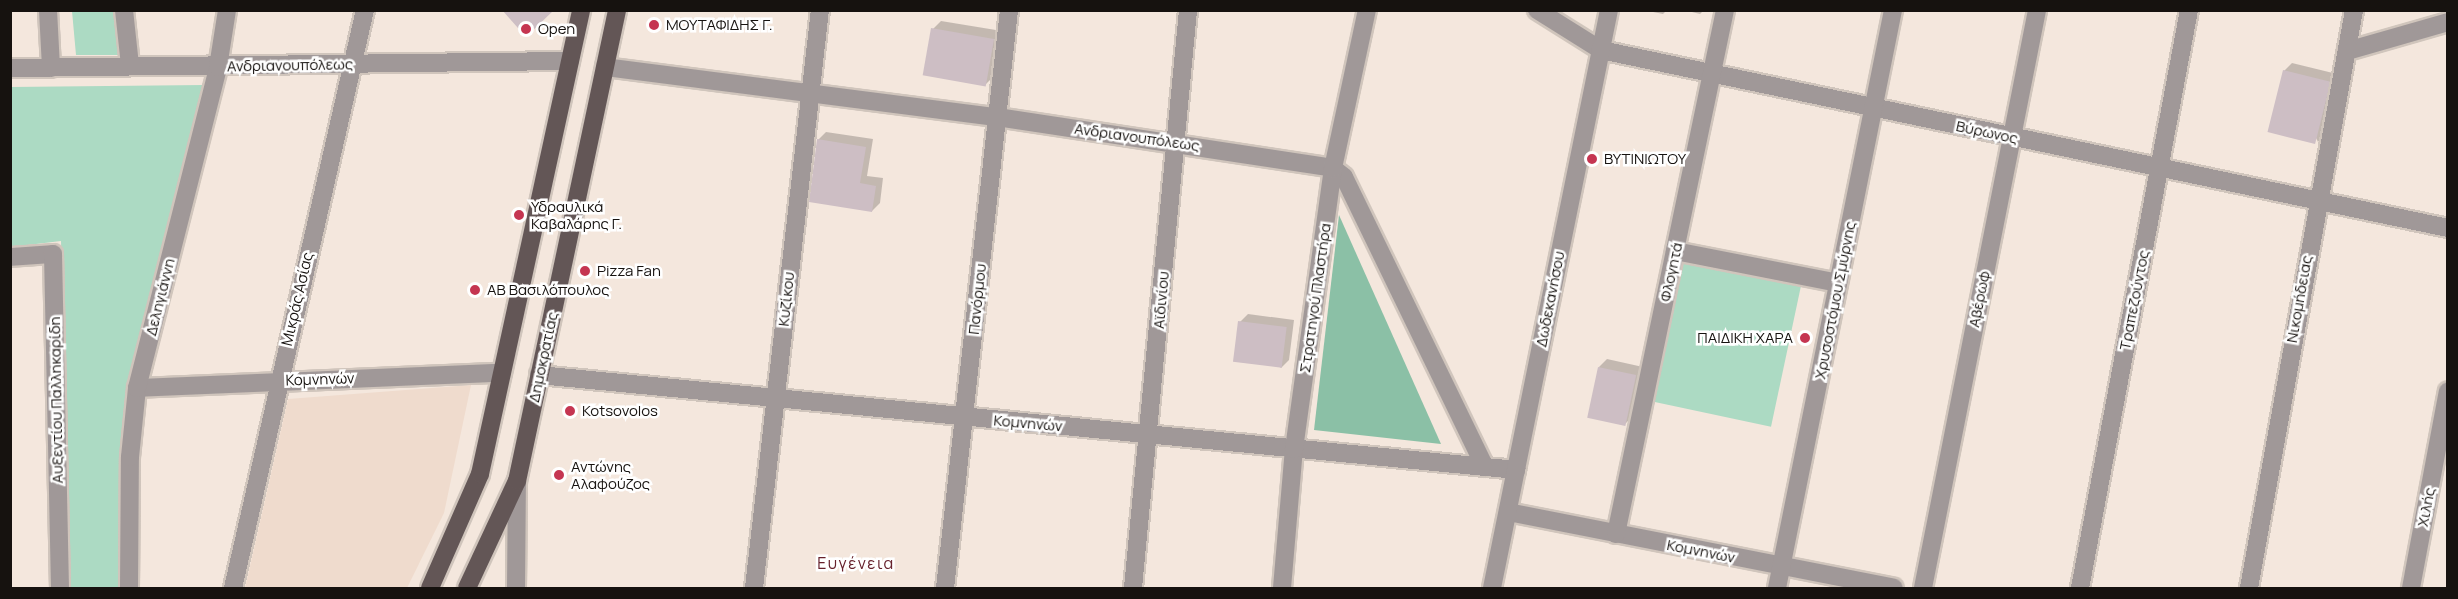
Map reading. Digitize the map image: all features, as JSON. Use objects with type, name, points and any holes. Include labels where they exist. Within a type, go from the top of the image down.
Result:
[{"type":"main road","points":[[430,588],[480,474],[581,10]]},
{"type":"main road","name":"Δημοκρατίας","points":[[467,588],[517,481],[617,10]]},
{"type":"street","points":[[48,10],[51,68]]},
{"type":"street","points":[[124,10],[130,64]]},
{"type":"street","name":"Δεληγιάννη","points":[[129,588],[129,466],[137,388],[218,66],[227,10]]},
{"type":"street","name":"Μικράς Ασίας","points":[[233,588],[278,381],[365,10]]},
{"type":"street","name":"Κυζίκου","points":[[754,588],[808,93],[820,10]]},
{"type":"street","name":"Πανόρμου","points":[[945,588],[1009,10]]},
{"type":"street","name":"Αϊδινίου","points":[[1133,588],[1188,10]]},
{"type":"street","name":"Στρατηγού Πλαστήρα","points":[[1282,588],[1294,449],[1333,168],[1367,10]]},
{"type":"street","name":"Βύρωνος","points":[[1537,10],[1601,50],[2448,228]]},
{"type":"street","name":"Δωδεκανήσου","points":[[1492,588],[1609,10]]},
{"type":"street","name":"Φλογητά","points":[[1616,534],[1725,10]]},
{"type":"street","name":"Χρυσοστόμου Σμύρνης","points":[[1777,588],[1893,10]]},
{"type":"street","name":"Αβέρωφ","points":[[1923,588],[2037,10]]},
{"type":"street","name":"Τραπεζούντος","points":[[2080,588],[2189,10]]},
{"type":"street","name":"Νικομήδειας","points":[[2249,588],[2317,202],[2354,10]]},
{"type":"street","points":[[2347,51],[2448,22]]},
{"type":"street","name":"Ανδριανουπόλεως","points":[[10,68],[130,64],[218,66],[570,61]]},
{"type":"street","name":"Ανδριανουπόλεως","points":[[605,67],[997,117],[1176,142],[1333,168]]},
{"type":"street","points":[[1333,168],[1344,177],[1485,467]]},
{"type":"street","points":[[1676,251],[1838,284]]},
{"type":"street","name":"Αυξεντίου Παλληκαρίδη","points":[[10,257],[53,254],[60,588]]},
{"type":"street","name":"Κομνηνών","points":[[137,388],[502,373]]},
{"type":"street","name":"Κομνηνών","points":[[539,375],[1516,470]]},
{"type":"street","name":"Χιλής","points":[[2411,588],[2448,391]]},
{"type":"street","points":[[516,588],[517,481]]},
{"type":"street","name":"Κομνηνών","points":[[1508,512],[1894,588]]},
{"type":"shaded area","points":[[471,385],[444,513],[407,588],[245,588],[288,399]]},
{"type":"green space","points":[[72,11],[120,11],[124,55],[76,55]]},
{"type":"green space","points":[[204,85],[127,386],[125,588],[68,588],[61,241],[11,247],[10,87]]},
{"type":"green space","points":[[1339,215],[1441,444],[1314,430]]},
{"type":"green space","points":[[1684,259],[1801,284],[1771,427],[1654,402]]},
{"type":"building","name":"Open","points":[[502,10],[554,10],[526,37]]},
{"type":"building","points":[[931,28],[994,39],[986,86],[923,75]]},
{"type":"building","points":[[2283,70],[2331,82],[2315,144],[2268,132]]},
{"type":"building","points":[[817,139],[866,147],[860,183],[876,186],[872,212],[809,202]]},
{"type":"building","points":[[1238,321],[1287,327],[1282,368],[1233,362]]},
{"type":"building","points":[[1598,367],[1636,375],[1625,426],[1587,418]]},
{"type":"place","name":"ΜΟΥΤΑΦΙΔΗΣ Γ.","points":[[654,25]]},
{"type":"place","name":"Open","points":[[526,29]]},
{"type":"place","name":"ΒΥΤΙΝΙΩΤΟΥ","points":[[1592,159]]},
{"type":"place","name":"Υδραυλικά Καβαλάρης Γ.","points":[[519,215]]},
{"type":"place","name":"Pizza Fan","points":[[585,271]]},
{"type":"place","name":"ΑΒ Βασιλόπουλος","points":[[475,290]]},
{"type":"place","name":"ΠΑΙΔΙΚΗ ΧΑΡΑ","points":[[1805,338]]},
{"type":"place","name":"Kotsovolos","points":[[570,411]]},
{"type":"place","name":"Αντώνης Αλαφούζος","points":[[559,475]]},
{"type":"district","name":"Ευγένεια","points":[[856,563]]}]
